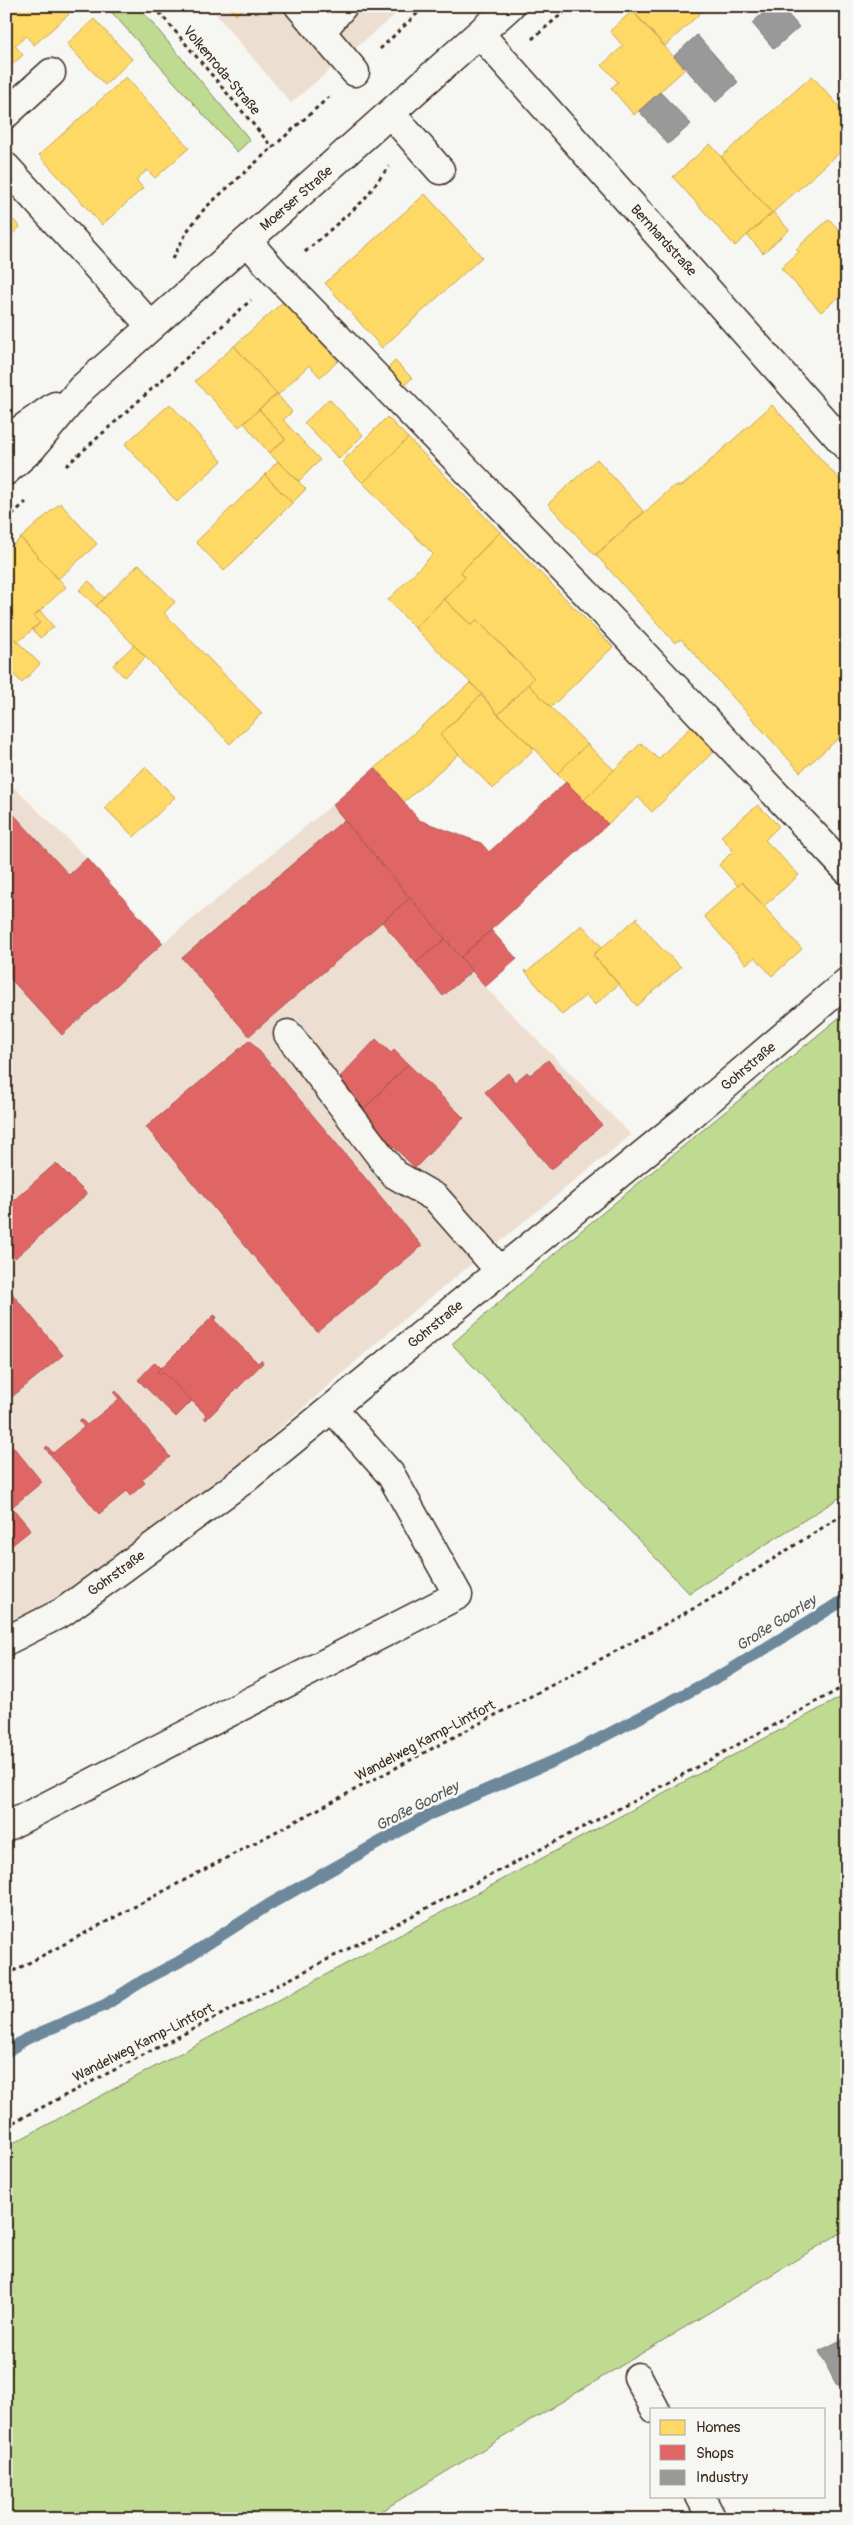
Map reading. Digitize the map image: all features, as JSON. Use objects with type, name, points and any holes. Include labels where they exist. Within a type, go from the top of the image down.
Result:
[{"type":"street","points":[[299,6],[355,72]]},
{"type":"street","points":[[321,32],[344,6]]},
{"type":"street","name":"Moerser Straße","points":[[6,440],[81,388],[150,325],[391,114],[510,6]]},
{"type":"street","name":"Bernhardstraße","points":[[480,34],[847,447]]},
{"type":"street","points":[[6,114],[51,73]]},
{"type":"street","points":[[391,114],[440,170]]},
{"type":"street","points":[[6,167],[150,325]]},
{"type":"street","points":[[247,241],[278,276],[587,594],[847,870]]},
{"type":"street","name":"Moerser Straße","points":[[6,471],[31,448],[81,388]]},
{"type":"street","name":"Gohrstraße","points":[[6,1641],[63,1612],[246,1479],[690,1116],[847,982]]},
{"type":"street","points":[[288,1034],[394,1174],[436,1198],[500,1271]]},
{"type":"street","points":[[6,1827],[458,1595],[391,1475],[332,1408]]},
{"type":"street","points":[[638,2377],[654,2408]]},
{"type":"street","points":[[701,2498],[712,2519]]},
{"type":"path","name":"Volkenroda-Straße","points":[[154,6],[273,148]]},
{"type":"path","points":[[169,262],[188,230],[205,208],[273,148],[425,6]]},
{"type":"path","name":"Wandelweg Kamp-Lintfort","points":[[6,1975],[629,1644],[707,1601],[847,1512]]},
{"type":"path","name":"Wandelweg Kamp-Lintfort","points":[[6,2126],[640,1797],[847,1685]]},
{"type":"shaded area","points":[[209,6],[405,6],[291,103]]},
{"type":"shaded area","points":[[6,780],[87,858],[163,943],[332,805],[485,987],[631,1135],[404,1319],[226,1476],[65,1596],[6,1626]]},
{"type":"green space","points":[[106,6],[138,6],[250,140],[237,152]]},
{"type":"green space","points":[[847,1011],[847,1493],[689,1593],[452,1344],[571,1239]]},
{"type":"green space","points":[[847,1694],[847,2229],[368,2519],[6,2519],[6,2147]]},
{"type":"building: Homes","points":[[6,6],[62,6],[69,14],[34,45],[26,36],[15,46],[23,55],[6,70]]},
{"type":"building: Homes","points":[[229,6],[246,6],[236,15]]},
{"type":"building: Homes","points":[[628,6],[708,6],[665,46]]},
{"type":"building: Homes","points":[[632,11],[685,69],[634,115],[611,88],[618,82],[602,65],[623,46],[610,31]]},
{"type":"building: Homes","points":[[94,19],[132,59],[105,85],[67,44]]},
{"type":"building: Homes","points":[[812,76],[847,115],[847,146],[772,213],[721,157]]},
{"type":"building: Homes","points":[[126,77],[189,148],[155,178],[147,170],[136,180],[143,188],[102,225],[39,155]]},
{"type":"building: Homes","points":[[710,144],[772,213],[735,246],[673,177]]},
{"type":"building: Homes","points":[[425,194],[482,257],[382,348],[325,283]]},
{"type":"building: Homes","points":[[6,212],[20,227],[6,240]]},
{"type":"building: Homes","points":[[773,212],[789,230],[763,253],[747,235]]},
{"type":"building: Homes","points":[[829,219],[847,239],[842,245],[847,251],[847,290],[821,312],[781,268],[799,252],[796,249]]},
{"type":"building: Homes","points":[[284,301],[338,361],[320,377],[309,365],[278,395],[234,346]]},
{"type":"building: Homes","points":[[234,346],[277,394],[239,427],[195,381]]},
{"type":"building: Homes","points":[[395,361],[412,378],[400,389],[384,372]]},
{"type":"building: Homes","points":[[277,394],[292,412],[283,420],[320,460],[299,481],[269,453],[285,439],[259,409]]},
{"type":"building: Homes","points":[[329,399],[363,435],[339,459],[304,423]]},
{"type":"building: Homes","points":[[170,404],[222,461],[177,502],[125,444]]},
{"type":"building: Homes","points":[[772,405],[847,488],[847,731],[800,772],[681,639],[675,643],[596,555],[674,486],[682,486]]},
{"type":"building: Homes","points":[[259,409],[285,439],[269,453],[244,423]]},
{"type":"building: Homes","points":[[387,417],[408,438],[363,483],[342,462]]},
{"type":"building: Homes","points":[[408,438],[500,532],[461,572],[465,577],[415,628],[388,600],[433,554],[363,483]]},
{"type":"building: Homes","points":[[597,459],[644,512],[595,555],[548,504]]},
{"type":"building: Homes","points":[[278,461],[306,489],[292,503],[265,475]]},
{"type":"building: Homes","points":[[265,475],[292,503],[224,571],[196,542]]},
{"type":"building: Homes","points":[[60,503],[97,544],[58,579],[21,538]]},
{"type":"building: Homes","points":[[500,532],[613,647],[551,707],[528,684],[534,678],[477,620],[471,625],[444,599],[465,577],[461,572]]},
{"type":"building: Homes","points":[[21,538],[66,587],[34,616],[40,623],[18,642],[6,629],[6,551]]},
{"type":"building: Homes","points":[[139,564],[175,602],[164,613],[262,713],[230,744],[96,606]]},
{"type":"building: Homes","points":[[89,581],[104,598],[96,606],[79,590]]},
{"type":"building: Homes","points":[[444,599],[471,625],[477,620],[534,678],[498,715],[482,694],[415,628]]},
{"type":"building: Homes","points":[[40,611],[54,627],[40,638],[32,629],[40,623],[34,616]]},
{"type":"building: Homes","points":[[15,639],[40,664],[22,683],[6,667],[6,648]]},
{"type":"building: Homes","points":[[134,645],[146,657],[124,677],[113,665]]},
{"type":"building: Homes","points":[[470,683],[482,694],[440,735],[459,754],[404,802],[375,768]]},
{"type":"building: Homes","points":[[528,684],[587,744],[557,774],[535,749],[498,715]]},
{"type":"building: Homes","points":[[481,695],[534,749],[493,789],[440,735]]},
{"type":"building: Homes","points":[[693,725],[716,749],[652,812],[638,797],[608,824],[584,800],[641,743],[658,759]]},
{"type":"building: Homes","points":[[587,744],[614,770],[584,800],[557,774]]},
{"type":"building: Homes","points":[[145,767],[175,797],[134,837],[105,808]]},
{"type":"building: Homes","points":[[758,805],[779,826],[765,840],[799,875],[764,906],[742,882],[738,886],[719,865],[733,851],[721,836]]},
{"type":"building: Homes","points":[[742,882],[802,949],[772,976],[755,957],[746,964],[704,916]]},
{"type":"building: Homes","points":[[638,917],[637,920],[659,946],[681,967],[637,1006],[593,955]]},
{"type":"building: Homes","points":[[582,925],[602,947],[593,955],[619,984],[595,1005],[586,995],[562,1015],[524,970],[527,972]]},
{"type":"building: Shops","points":[[375,768],[419,820],[481,843],[489,852],[566,782],[608,824],[461,957],[332,805]]},
{"type":"building: Shops","points":[[6,806],[69,875],[87,858],[163,943],[62,1035],[6,974]]},
{"type":"building: Shops","points":[[344,820],[410,898],[249,1036],[182,958]]},
{"type":"building: Shops","points":[[410,898],[445,939],[416,963],[382,922]]},
{"type":"building: Shops","points":[[491,930],[517,959],[485,987],[461,957]]},
{"type":"building: Shops","points":[[445,939],[472,971],[443,996],[416,963]]},
{"type":"building: Shops","points":[[376,1039],[391,1053],[394,1050],[408,1064],[363,1110],[340,1077]]},
{"type":"building: Shops","points":[[250,1040],[422,1246],[317,1332],[146,1127]]},
{"type":"building: Shops","points":[[548,1060],[602,1125],[551,1170],[485,1092],[508,1073],[515,1082],[527,1072],[530,1075]]},
{"type":"building: Shops","points":[[408,1064],[464,1118],[415,1168],[360,1113]]},
{"type":"building: Shops","points":[[56,1163],[87,1194],[15,1258],[6,1250],[6,1207]]},
{"type":"building: Shops","points":[[6,1286],[63,1355],[7,1401],[6,1400]]},
{"type":"building: Shops","points":[[214,1315],[217,1317],[214,1320],[258,1363],[261,1360],[263,1363],[206,1420],[204,1417],[206,1415],[163,1372],[160,1374],[157,1372]]},
{"type":"building: Shops","points":[[155,1362],[161,1368],[157,1372],[160,1374],[163,1372],[192,1401],[176,1417],[138,1380]]},
{"type":"building: Shops","points":[[116,1391],[170,1457],[142,1479],[145,1483],[130,1496],[127,1491],[99,1514],[45,1448],[47,1446],[53,1453],[84,1427],[79,1421],[81,1419],[87,1425],[119,1399],[113,1392]]},
{"type":"building: Shops","points":[[6,1438],[42,1482],[12,1507],[6,1500]]},
{"type":"building: Shops","points":[[6,1500],[31,1530],[6,1550]]},
{"type":"building: Industry","points":[[771,6],[781,6],[799,27],[774,49],[752,23]]},
{"type":"building: Industry","points":[[697,35],[738,82],[716,102],[674,56]]},
{"type":"building: Industry","points":[[660,92],[691,124],[668,144],[639,111]]},
{"type":"building: Industry","points":[[847,2337],[847,2381],[837,2386],[819,2351]]},
{"type":"waterway","name":"Große Goorley","points":[[6,2052],[26,2039],[105,2005],[144,1980],[179,1962],[270,1904],[428,1815],[570,1754],[727,1672],[847,1598]]}]
